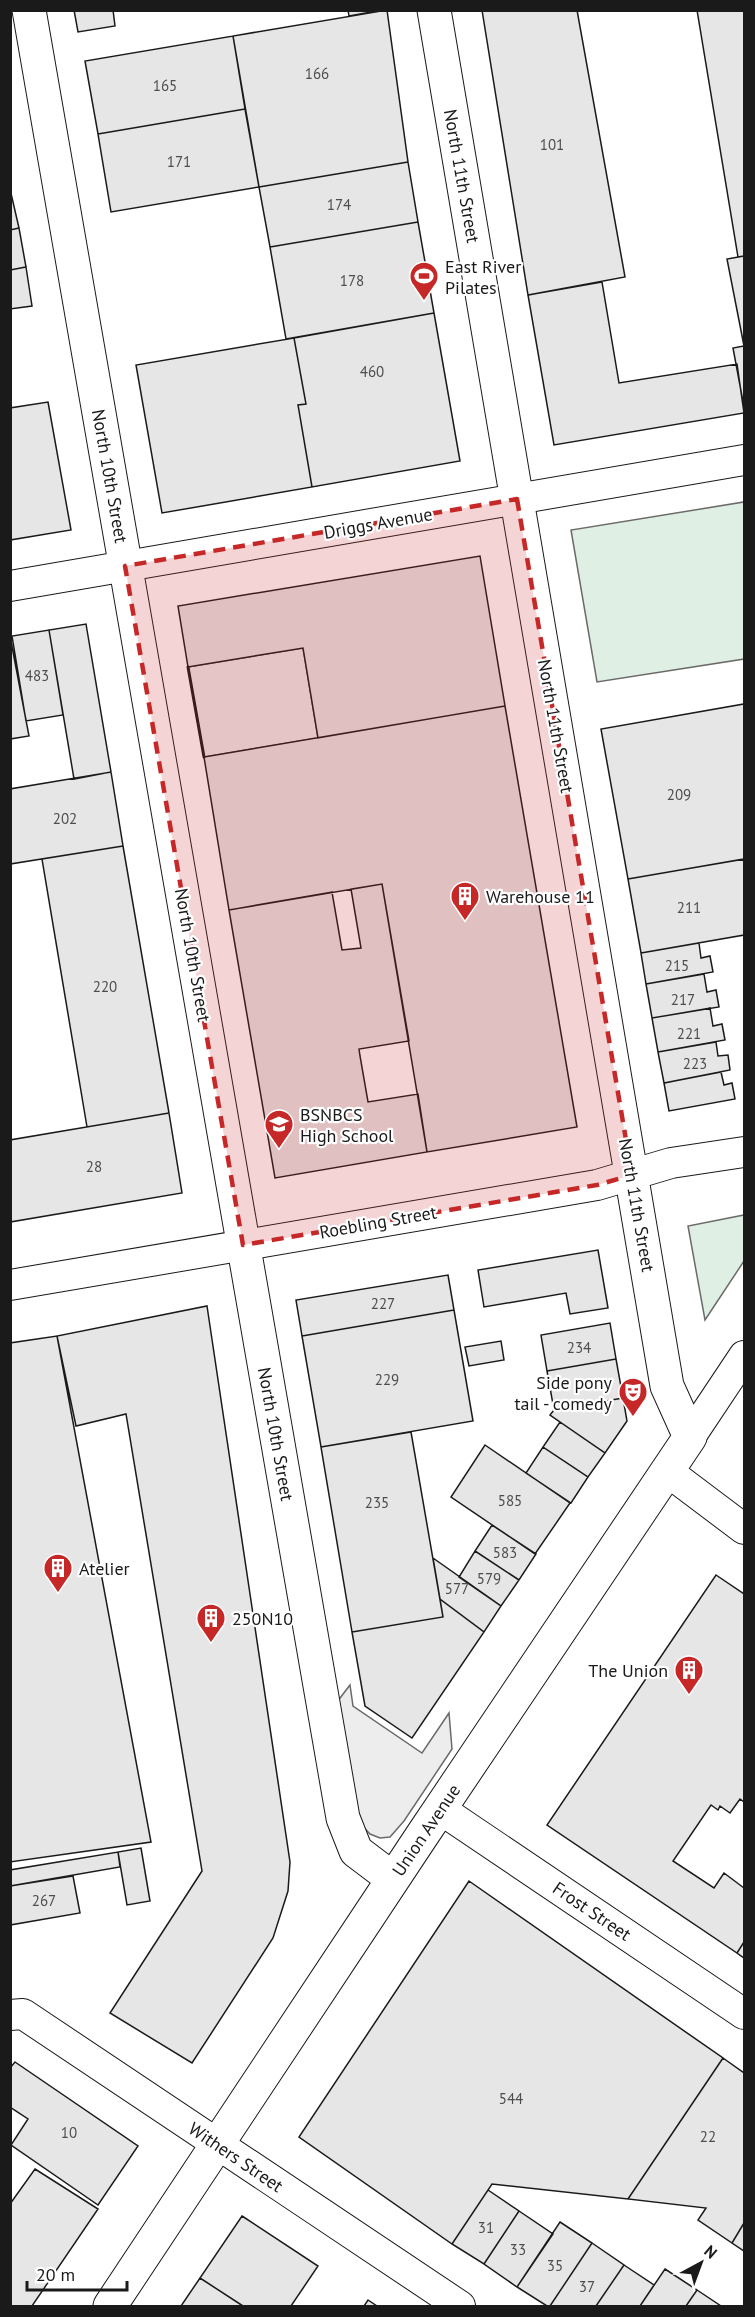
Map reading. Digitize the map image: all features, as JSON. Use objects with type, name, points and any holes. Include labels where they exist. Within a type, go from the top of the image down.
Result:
[{"type":"street","name":"North 10th Street","points":[[29,10],[343,1818],[356,1851],[393,1879]]},
{"type":"street","name":"North 11th Street","points":[[434,10],[667,1386],[690,1437]]},
{"type":"street","name":"Driggs Avenue","points":[[10,586],[744,460]]},
{"type":"street","name":"Roebling Street","points":[[10,1285],[597,1185],[671,1163],[744,1152]]},
{"type":"street","name":"Union Avenue","points":[[110,2307],[393,1879],[744,1356]]},
{"type":"street","points":[[667,1471],[744,1529]]},
{"type":"street","name":"Frost Street","points":[[440,1809],[744,2014]]},
{"type":"street","name":"Withers Street","points":[[10,2015],[23,2014],[460,2307]]},
{"type":"highlighted area","points":[[517,499],[632,1175],[597,1185],[243,1245],[125,566]]},
{"type":"green space","points":[[744,502],[744,659],[597,682],[571,530]]},
{"type":"green space","points":[[744,1215],[744,1261],[705,1320],[688,1226]]},
{"type":"shaded area","points":[[303,648],[318,738],[204,757],[188,667]]},
{"type":"shaded area","points":[[350,1685],[353,1706],[422,1753],[449,1713],[452,1749],[404,1821],[390,1837],[380,1838],[370,1834],[356,1819],[334,1706]]},
{"type":"building","points":[[74,10],[113,10],[115,26],[78,32]]},
{"type":"building","points":[[348,10],[382,10],[349,16]]},
{"type":"building","points":[[387,10],[408,162],[259,187],[233,36]]},
{"type":"building","points":[[482,10],[577,10],[625,277],[528,295]]},
{"type":"building","points":[[697,10],[744,10],[744,256],[738,257]]},
{"type":"building","points":[[233,36],[245,109],[98,134],[85,61]]},
{"type":"building","points":[[245,109],[259,187],[111,212],[98,134]]},
{"type":"building","points":[[408,162],[418,222],[270,247],[259,187]]},
{"type":"building","points":[[10,189],[19,228],[10,230]]},
{"type":"building","points":[[418,222],[434,313],[286,339],[270,247]]},
{"type":"building","points":[[19,228],[26,267],[10,270],[10,230]]},
{"type":"building","points":[[744,256],[744,346],[727,259]]},
{"type":"building","points":[[26,267],[32,306],[10,309],[10,270]]},
{"type":"building","points":[[602,282],[619,383],[737,364],[744,413],[554,445],[528,295]]},
{"type":"building","points":[[434,313],[460,461],[312,487],[298,405],[306,404],[294,338]]},
{"type":"building","points":[[294,338],[306,404],[298,405],[312,487],[162,513],[136,365]]},
{"type":"building","points":[[744,346],[744,407],[733,348]]},
{"type":"building","points":[[48,402],[71,530],[10,540],[10,408]]},
{"type":"building","points":[[480,556],[505,706],[318,738],[303,648],[188,667],[178,606]]},
{"type":"building","points":[[86,624],[111,772],[74,779],[49,630]]},
{"type":"building","points":[[49,630],[63,715],[26,721],[12,636]]},
{"type":"building","points":[[10,636],[29,736],[10,739]]},
{"type":"building","points":[[744,704],[744,859],[628,879],[601,729]]},
{"type":"building","name":"Warehouse 11","points":[[505,706],[577,1127],[427,1152],[382,884],[229,910],[204,757]]},
{"type":"building","points":[[111,772],[123,846],[10,864],[10,789]]},
{"type":"building","points":[[123,846],[169,1113],[87,1127],[42,859]]},
{"type":"building","points":[[744,859],[744,935],[641,953],[628,879]]},
{"type":"building","points":[[382,884],[409,1041],[359,1049],[360,1056],[368,1102],[418,1094],[427,1152],[275,1178],[229,910],[332,892],[342,950],[361,948],[351,889]]},
{"type":"building","points":[[699,943],[701,958],[710,956],[713,972],[646,984],[641,953]]},
{"type":"building","points":[[704,974],[707,992],[716,990],[719,1007],[652,1018],[646,984]]},
{"type":"building","points":[[710,1008],[713,1026],[722,1024],[725,1040],[658,1052],[652,1018]]},
{"type":"building","points":[[716,1042],[718,1056],[728,1055],[730,1070],[664,1083],[658,1052]]},
{"type":"building","points":[[721,1072],[724,1085],[732,1083],[735,1099],[669,1111],[664,1083]]},
{"type":"building","points":[[169,1113],[182,1193],[10,1222],[10,1140]]},
{"type":"building","points":[[598,1250],[608,1308],[570,1314],[566,1293],[484,1307],[478,1270]]},
{"type":"building","points":[[448,1275],[454,1310],[302,1336],[296,1300]]},
{"type":"building","name":"250N10","points":[[207,1306],[290,1862],[288,1891],[273,1938],[192,2063],[110,2013],[202,1871],[126,1414],[76,1426],[57,1336]]},
{"type":"building","points":[[454,1310],[473,1421],[321,1447],[302,1336]]},
{"type":"building","points":[[610,1323],[616,1359],[547,1371],[541,1335]]},
{"type":"building","name":"Atelier","points":[[57,1336],[151,1842],[10,1862],[10,1343]]},
{"type":"building","points":[[501,1341],[504,1360],[469,1366],[465,1347]]},
{"type":"building","points":[[616,1359],[623,1398],[554,1410],[547,1371]]},
{"type":"building","points":[[623,1398],[627,1421],[605,1453],[550,1415],[554,1410]]},
{"type":"building","points":[[560,1422],[605,1453],[588,1477],[543,1447]]},
{"type":"building","points":[[411,1432],[443,1617],[352,1632],[321,1447]]},
{"type":"building","points":[[485,1445],[570,1503],[535,1554],[451,1497]]},
{"type":"building","points":[[543,1447],[588,1477],[571,1503],[526,1473]]},
{"type":"building","points":[[492,1525],[536,1554],[519,1580],[475,1551]]},
{"type":"building","points":[[475,1551],[519,1580],[501,1606],[459,1577]]},
{"type":"building","points":[[433,1558],[501,1606],[484,1632],[440,1599]]},
{"type":"building","name":"The Union","points":[[716,1575],[744,1594],[744,1802],[740,1799],[730,1813],[720,1806],[718,1810],[711,1805],[673,1861],[714,1888],[724,1873],[744,1888],[744,1942],[737,1953],[547,1825]]},
{"type":"building","points":[[440,1599],[484,1632],[412,1738],[365,1706],[352,1632],[443,1617]]},
{"type":"building","points":[[141,1848],[150,1901],[127,1905],[118,1852]]},
{"type":"building","points":[[118,1852],[120,1867],[10,1886],[10,1870]]},
{"type":"building","points":[[73,1876],[80,1913],[10,1925],[10,1886]]},
{"type":"building","points":[[469,1881],[723,2058],[628,2199],[492,2184],[452,2244],[299,2137]]},
{"type":"building","points":[[744,1942],[744,1958],[737,1953]]},
{"type":"building","points":[[723,2058],[744,2073],[744,2223],[732,2243],[698,2220],[706,2208],[628,2199]]},
{"type":"building","points":[[15,2062],[138,2146],[98,2205],[11,2145],[28,2119],[10,2107],[10,2068]]},
{"type":"building","points":[[35,2169],[98,2209],[32,2306],[10,2306],[10,2204]]},
{"type":"building","points":[[488,2190],[519,2211],[484,2264],[452,2244]]},
{"type":"building","points":[[519,2211],[553,2234],[517,2287],[484,2264]]},
{"type":"building","points":[[242,2216],[318,2266],[291,2306],[243,2306],[200,2278]]},
{"type":"building","points":[[560,2222],[592,2243],[550,2306],[547,2306],[517,2287]]},
{"type":"building","points":[[744,2223],[744,2251],[732,2243]]},
{"type":"building","points":[[592,2243],[624,2265],[596,2306],[550,2306]]},
{"type":"building","points":[[624,2265],[654,2285],[640,2306],[596,2306]]},
{"type":"building","points":[[665,2269],[697,2290],[686,2306],[640,2306]]},
{"type":"building","points":[[200,2278],[243,2306],[181,2306]]},
{"type":"building","points":[[697,2290],[721,2306],[686,2306]]},
{"type":"building","points":[[368,2300],[377,2306],[364,2306]]},
{"type":"wall","points":[[188,667],[204,757]]},
{"type":"place","name":"East River Pilates","points":[[424,302]]},
{"type":"place","name":"Warehouse 11","points":[[465,922]]},
{"type":"place","name":"BSNBCS High School","points":[[279,1150]]},
{"type":"place","name":"Side pony tail - comedy","points":[[633,1418]]},
{"type":"place","name":"Atelier","points":[[58,1594]]},
{"type":"place","name":"250N10","points":[[211,1644]]},
{"type":"place","name":"The Union","points":[[689,1696]]}]
